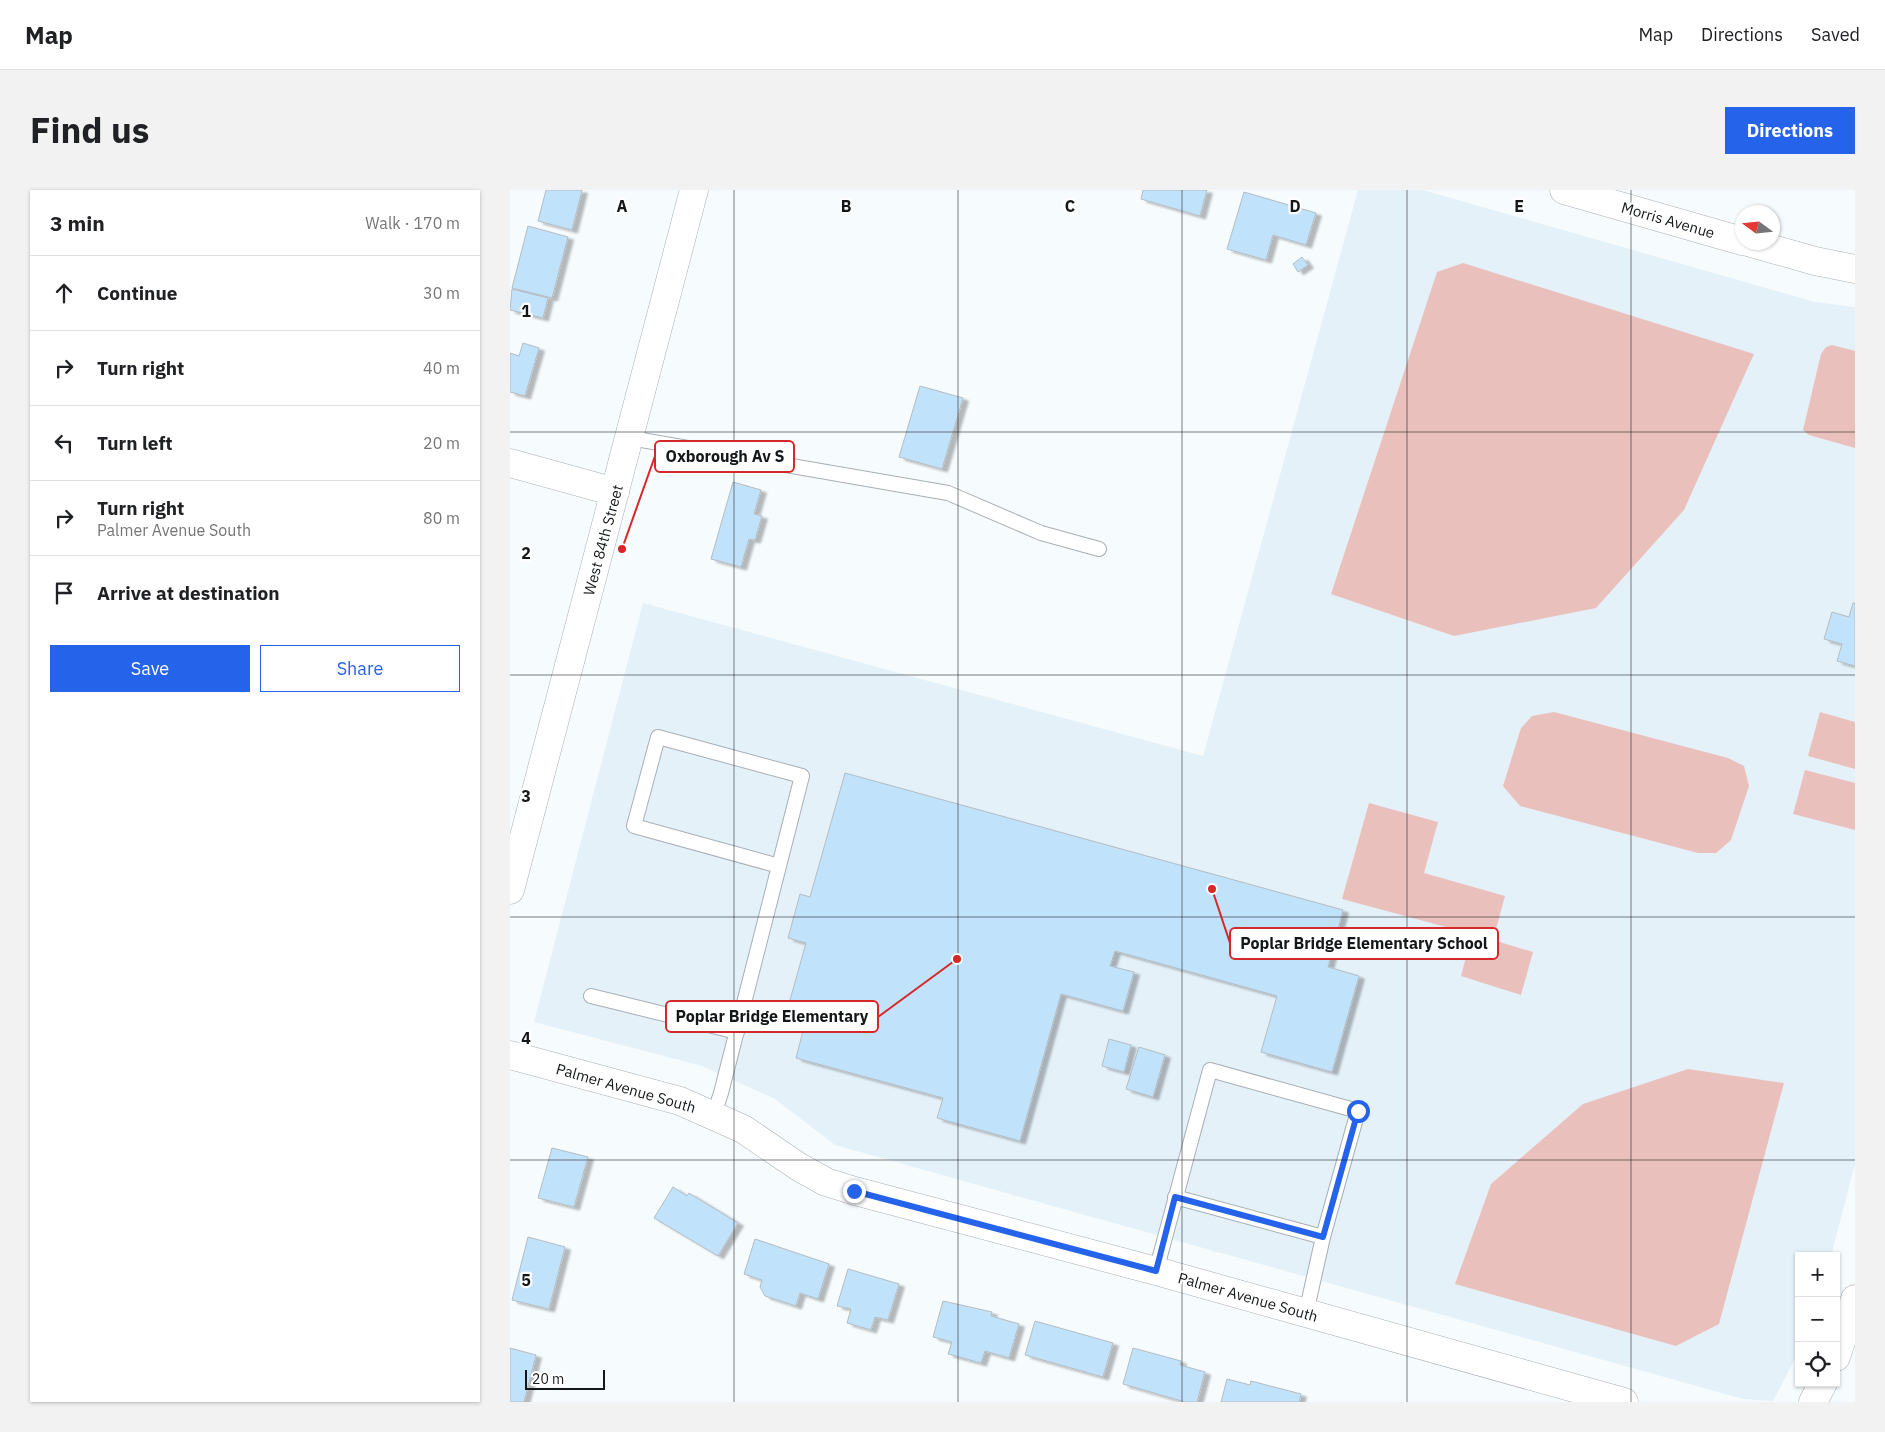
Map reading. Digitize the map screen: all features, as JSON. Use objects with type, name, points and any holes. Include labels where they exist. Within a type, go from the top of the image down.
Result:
[{"type":"street","name":"West 84th Street","points":[[510,890],[694,190]]},
{"type":"street","name":"Morris Avenue","points":[[1564,190],[1735,239]]},
{"type":"street","points":[[1775,250],[1815,262],[1855,269]]},
{"type":"street","points":[[510,463],[615,492]]},
{"type":"street","name":"Palmer Avenue South","points":[[510,1055],[680,1101],[714,1114],[743,1129],[799,1167],[826,1182],[1156,1271],[1624,1402]]},
{"type":"street","points":[[1840,1345],[1855,1299]]},
{"type":"street","points":[[1813,1402],[1821,1387]]},
{"type":"lane","points":[[630,438],[948,493],[1041,534],[1099,549]]},
{"type":"lane","points":[[714,1114],[737,1032],[802,776],[658,737],[634,826],[779,866]]},
{"type":"lane","points":[[591,996],[737,1032]]},
{"type":"lane","points":[[1156,1271],[1210,1070],[1219,1072],[1358,1111],[1323,1237],[1306,1313]]},
{"type":"lane","points":[[1175,1197],[1323,1237]]},
{"type":"shaded area","points":[[1358,190],[1423,190],[1815,302],[1855,307],[1855,1164],[1832,1252],[1795,1252],[1795,1359],[1773,1401],[1743,1399],[835,1145],[775,1099],[702,1066],[534,1022],[643,603],[1203,756]]},
{"type":"shaded area","points":[[1463,263],[1754,354],[1684,510],[1596,608],[1454,636],[1331,594],[1437,272]]},
{"type":"shaded area","points":[[1832,345],[1855,351],[1855,448],[1809,435],[1803,430],[1821,354],[1826,347]]},
{"type":"shaded area","points":[[1554,712],[1728,758],[1744,766],[1749,786],[1731,840],[1716,853],[1698,853],[1520,806],[1503,786],[1521,728],[1532,716]]},
{"type":"shaded area","points":[[1820,712],[1855,722],[1855,769],[1808,756]]},
{"type":"shaded area","points":[[1805,770],[1855,783],[1855,830],[1793,814]]},
{"type":"shaded area","points":[[1369,803],[1438,822],[1424,873],[1505,896],[1493,940],[1533,952],[1521,995],[1461,976],[1472,934],[1342,899]]},
{"type":"shaded area","points":[[1688,1069],[1784,1083],[1719,1324],[1676,1346],[1455,1284],[1491,1184],[1583,1104]]},
{"type":"building","points":[[546,190],[582,190],[572,230],[538,221]]},
{"type":"building","points":[[1143,190],[1207,190],[1200,216],[1141,199]]},
{"type":"building","points":[[1244,192],[1316,213],[1306,245],[1273,235],[1266,260],[1227,249]]},
{"type":"building","points":[[528,226],[568,237],[552,298],[512,288]]},
{"type":"building","points":[[1302,257],[1308,265],[1298,272],[1293,264]]},
{"type":"building","points":[[512,289],[548,298],[543,318],[510,310]]},
{"type":"building","points":[[523,343],[539,348],[525,396],[510,392],[510,353],[519,356]]},
{"type":"building","points":[[920,386],[963,398],[942,469],[899,457]]},
{"type":"building","points":[[733,482],[761,490],[754,514],[762,516],[755,540],[749,539],[741,567],[711,559]]},
{"type":"building","points":[[1853,603],[1855,603],[1855,666],[1837,661],[1842,644],[1824,639],[1832,612],[1849,617]]},
{"type":"building","points":[[845,773],[1343,910],[1328,967],[1359,976],[1332,1072],[1261,1052],[1277,996],[1115,951],[1110,966],[1134,972],[1123,1011],[1061,994],[1020,1141],[937,1118],[943,1098],[796,1058],[805,1023],[785,1018],[806,943],[788,938],[800,894],[810,897]]},
{"type":"building","points":[[1109,1039],[1131,1045],[1124,1072],[1102,1066]]},
{"type":"building","points":[[1139,1047],[1165,1055],[1153,1097],[1126,1089]]},
{"type":"building","points":[[552,1148],[588,1157],[574,1207],[538,1198]]},
{"type":"building","points":[[673,1187],[687,1196],[689,1193],[738,1223],[718,1256],[654,1218]]},
{"type":"building","points":[[528,1237],[565,1247],[549,1309],[512,1300]]},
{"type":"building","points":[[755,1239],[829,1264],[818,1299],[800,1293],[796,1306],[765,1296],[760,1287],[762,1280],[744,1274]]},
{"type":"building","points":[[848,1269],[899,1284],[888,1320],[875,1317],[871,1330],[847,1323],[851,1309],[837,1306]]},
{"type":"building","points":[[943,1301],[992,1312],[991,1316],[1019,1324],[1009,1358],[985,1351],[981,1363],[948,1354],[952,1342],[933,1337]]},
{"type":"building","points":[[1035,1321],[1113,1343],[1103,1377],[1025,1355]]},
{"type":"building","points":[[510,1348],[536,1355],[524,1402],[510,1402]]},
{"type":"building","points":[[1133,1348],[1181,1361],[1180,1365],[1205,1372],[1197,1402],[1185,1402],[1123,1384]]},
{"type":"building","points":[[1227,1379],[1250,1385],[1251,1381],[1301,1394],[1299,1402],[1221,1402]]},
{"type":"place","name":"Oxborough Av S","points":[[622,549]]},
{"type":"place","name":"Poplar Bridge Elementary School","points":[[1212,889]]},
{"type":"place","name":"Poplar Bridge Elementary","points":[[957,959]]},
{"type":"route","points":[[854,1191],[1156,1271],[1175,1197],[1323,1237],[1358,1111]]}]
